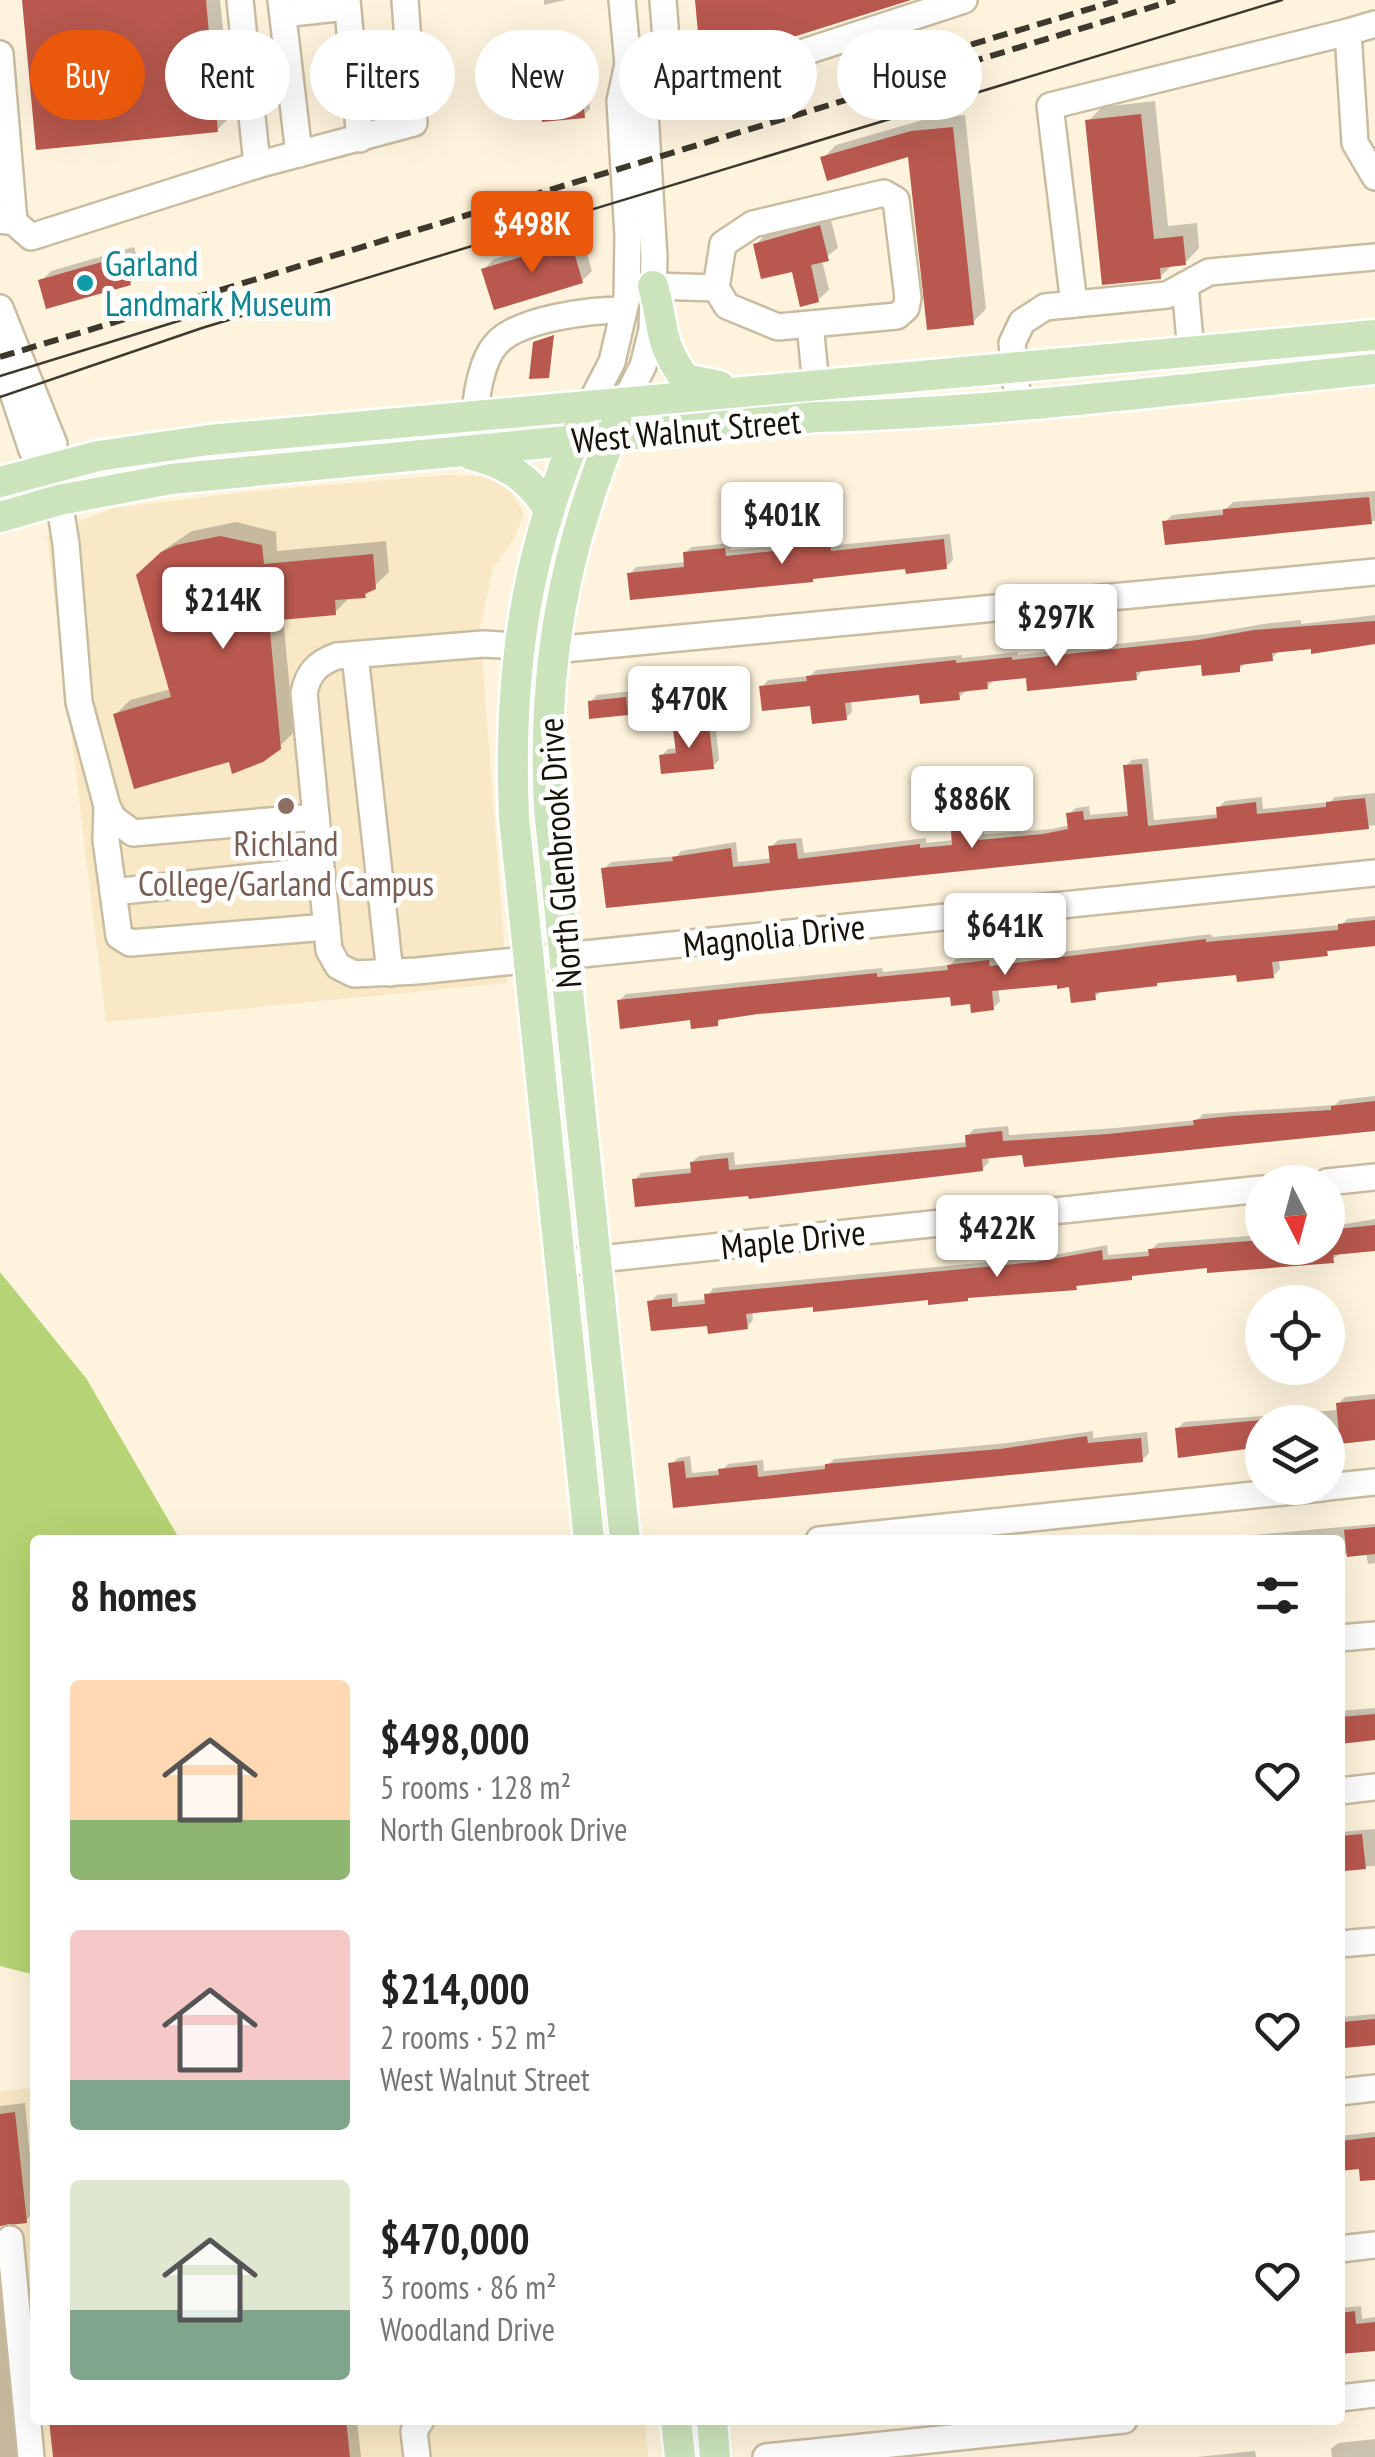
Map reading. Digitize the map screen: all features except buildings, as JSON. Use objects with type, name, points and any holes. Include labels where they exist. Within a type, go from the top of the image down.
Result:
[{"type":"main road","points":[[653,286],[665,346],[685,379],[712,387],[804,381],[816,386]]},
{"type":"main road","name":"West Walnut Street","points":[[0,482],[123,452],[183,444],[1375,335]]},
{"type":"main road","name":"West Walnut Street","points":[[0,517],[59,500],[171,479],[1375,369]]},
{"type":"main road","name":"North Glenbrook Drive","points":[[624,403],[567,570],[553,650],[546,748],[594,1260],[624,1535]]},
{"type":"main road","name":"North Glenbrook Drive","points":[[588,406],[548,509],[528,580],[512,720],[514,818],[589,1535]]},
{"type":"main road","points":[[454,451],[508,466],[533,487],[548,509]]},
{"type":"main road","points":[[677,2425],[680,2457]]},
{"type":"main road","points":[[712,2425],[715,2457]]},
{"type":"street","points":[[240,0],[257,165]]},
{"type":"street","points":[[0,54],[7,221],[31,238],[257,165],[414,123],[405,0]]},
{"type":"street","name":"North Glenbrook Drive","points":[[622,0],[625,30]]},
{"type":"street","points":[[663,0],[665,30]]},
{"type":"street","points":[[299,154],[282,7],[347,3],[360,139]]},
{"type":"street","points":[[817,50],[969,4]]},
{"type":"street","points":[[1074,304],[1050,106],[1375,24]]},
{"type":"street","points":[[1348,32],[1355,143],[1375,176]]},
{"type":"street","name":"North Glenbrook Drive","points":[[588,406],[612,362],[624,310],[628,236],[621,120]]},
{"type":"street","name":"North Glenbrook Drive","points":[[624,403],[643,366],[652,330],[646,120]]},
{"type":"street","points":[[884,193],[896,200],[906,308],[897,316],[810,324],[778,327],[726,306],[716,288],[723,244],[753,224],[884,193]]},
{"type":"street","points":[[1018,404],[1012,344],[1022,322],[1045,307],[1167,295],[1209,272],[1375,257]]},
{"type":"street","points":[[1185,285],[1190,352]]},
{"type":"street","points":[[653,286],[716,288]]},
{"type":"street","points":[[0,308],[54,444],[48,469]]},
{"type":"street","points":[[474,417],[488,356],[508,334],[566,314],[624,310]]},
{"type":"street","points":[[810,324],[816,386]]},
{"type":"street","points":[[0,354],[32,450],[48,469],[59,500],[79,702],[107,806],[106,840],[119,936],[130,943],[327,926],[304,693],[307,680],[324,660],[483,644],[518,646]]},
{"type":"street","points":[[553,650],[1375,572]]},
{"type":"street","points":[[355,655],[390,973]]},
{"type":"street","points":[[107,806],[122,827],[134,833],[316,816]]},
{"type":"street","points":[[113,892],[322,870]]},
{"type":"street","name":"Magnolia Drive","points":[[327,926],[332,959],[345,972],[390,973],[1375,874]]},
{"type":"street","points":[[1345,1180],[1375,1177]]},
{"type":"street","name":"Maple Drive","points":[[562,1263],[1245,1191]]},
{"type":"street","points":[[1345,1485],[1375,1482]]},
{"type":"street","points":[[867,1535],[1245,1495]]},
{"type":"street","points":[[1345,1638],[1375,1635]]},
{"type":"street","points":[[1345,1791],[1375,1788]]},
{"type":"street","points":[[1345,1944],[1375,1941]]},
{"type":"street","points":[[1345,2091],[1375,2088]]},
{"type":"street","points":[[15,2239],[31,2457]]},
{"type":"street","points":[[1345,2248],[1375,2245]]},
{"type":"street","points":[[1345,2397],[1375,2394]]},
{"type":"street","points":[[417,2457],[414,2430],[418,2425]]},
{"type":"street","points":[[766,2457],[1076,2425]]},
{"type":"shaded area","name":"Richland College/Garland Campus","points":[[446,475],[486,476],[511,492],[524,513],[514,539],[493,568],[480,629],[507,983],[106,1022],[47,536],[112,508]]},
{"type":"shaded area","points":[[30,2088],[30,2425],[645,2425],[648,2457],[0,2457],[0,2091]]},
{"type":"green space","points":[[0,1272],[86,1378],[177,1535],[30,1535],[30,1974],[0,1966]]},
{"type":"tram line","points":[[0,397],[202,328],[1282,0]]},
{"type":"tram line","points":[[0,376],[198,315]]},
{"type":"railway","points":[[982,41],[1119,0]]},
{"type":"railway","points":[[0,357],[1175,0]]},
{"type":"place","name":"Garland Landmark Museum","points":[[85,283]]},
{"type":"place","name":"Richland College/Garland Campus","points":[[286,806]]}]
